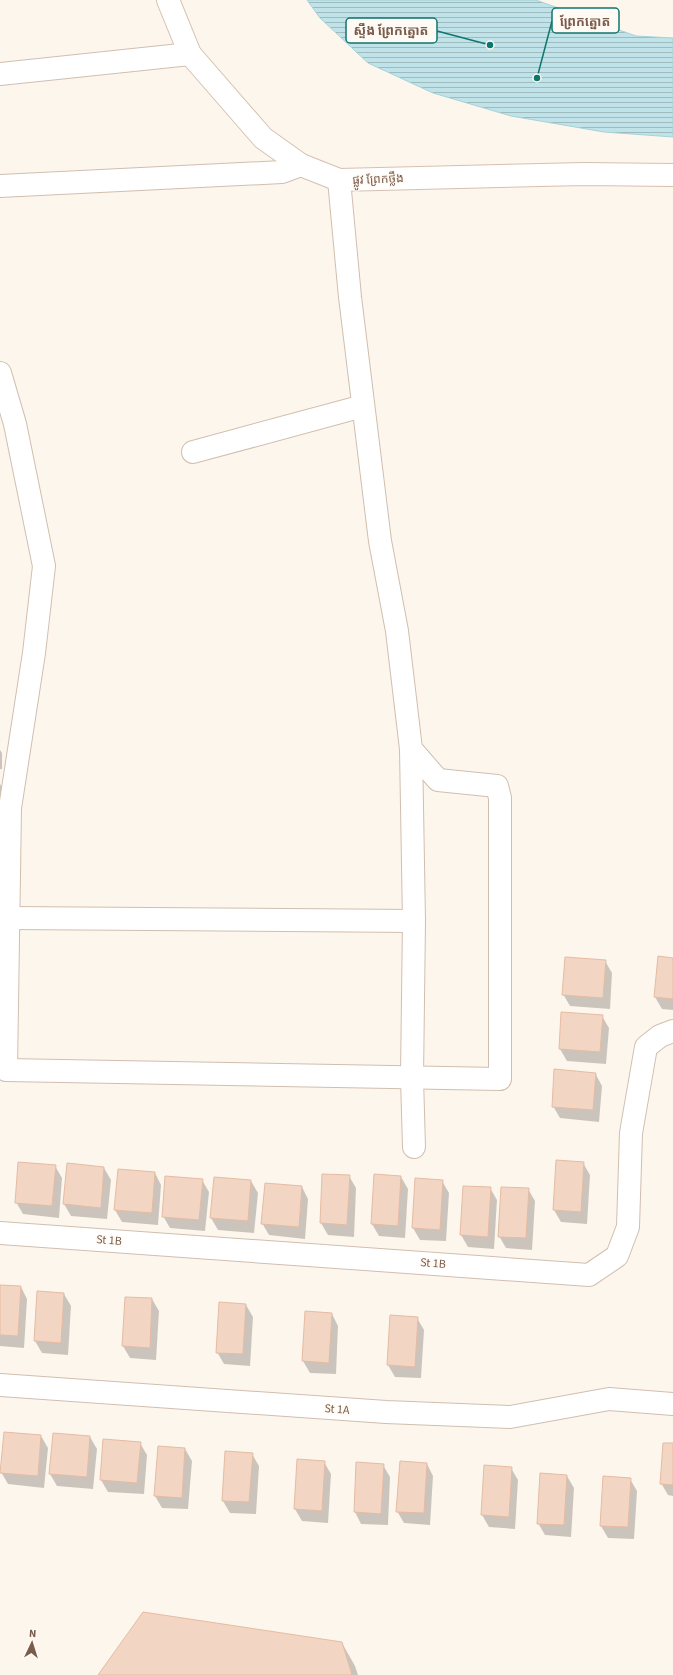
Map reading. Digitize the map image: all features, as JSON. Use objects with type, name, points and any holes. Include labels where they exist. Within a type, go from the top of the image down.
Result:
[{"type":"street","name":"ផ្លូវ ព្រែកថ្លឹង","points":[[168,0],[190,54],[263,138],[301,165],[339,180],[584,174],[673,175]]},
{"type":"street","points":[[0,74],[190,54]]},
{"type":"street","points":[[0,186],[282,172],[301,165]]},
{"type":"street","points":[[339,180],[363,406],[380,541],[397,630],[411,749],[414,921],[412,1078],[414,1147]]},
{"type":"street","points":[[0,373],[14,424],[44,566],[34,653],[10,808],[6,1070],[500,1079],[500,798],[497,786],[438,780],[411,749]]},
{"type":"street","points":[[193,452],[363,406]]},
{"type":"street","points":[[9,918],[414,921]]},
{"type":"street","name":"St 1B","points":[[0,1232],[589,1275],[617,1256],[628,1227],[631,1133],[646,1047],[660,1036],[673,1031]]},
{"type":"street","name":"St 1A","points":[[0,1385],[386,1412],[510,1417],[609,1399],[673,1404]]},
{"type":"water","points":[[307,0],[536,0],[636,36],[673,38],[673,137],[604,132],[511,116],[433,93],[368,63],[320,18]]},
{"type":"building","points":[[658,956],[673,958],[673,999],[654,997]]},
{"type":"building","points":[[565,957],[606,960],[603,998],[562,995]]},
{"type":"building","points":[[561,1012],[603,1015],[600,1052],[559,1049]]},
{"type":"building","points":[[554,1069],[596,1073],[593,1110],[552,1107]]},
{"type":"building","points":[[556,1160],[584,1162],[581,1212],[553,1210]]},
{"type":"building","points":[[18,1162],[56,1165],[52,1206],[15,1203]]},
{"type":"building","points":[[67,1163],[104,1167],[101,1208],[63,1204]]},
{"type":"building","points":[[118,1169],[155,1172],[152,1213],[114,1210]]},
{"type":"building","points":[[322,1174],[350,1175],[347,1225],[320,1223]]},
{"type":"building","points":[[374,1174],[401,1176],[398,1226],[371,1224]]},
{"type":"building","points":[[165,1176],[203,1179],[199,1220],[162,1217]]},
{"type":"building","points":[[214,1177],[251,1180],[248,1221],[210,1218]]},
{"type":"building","points":[[415,1178],[443,1180],[440,1230],[412,1228]]},
{"type":"building","points":[[265,1183],[302,1186],[299,1227],[261,1224]]},
{"type":"building","points":[[463,1186],[491,1187],[488,1237],[460,1235]]},
{"type":"building","points":[[501,1187],[529,1188],[526,1238],[498,1237]]},
{"type":"building","points":[[0,1285],[21,1286],[18,1336],[0,1335]]},
{"type":"building","points":[[37,1291],[64,1293],[61,1343],[34,1341]]},
{"type":"building","points":[[125,1297],[152,1298],[150,1348],[122,1346]]},
{"type":"building","points":[[219,1302],[246,1304],[243,1354],[216,1353]]},
{"type":"building","points":[[305,1311],[332,1313],[329,1363],[302,1361]]},
{"type":"building","points":[[390,1315],[418,1317],[415,1367],[387,1365]]},
{"type":"building","points":[[4,1432],[41,1435],[38,1476],[0,1473]]},
{"type":"building","points":[[53,1433],[90,1436],[87,1477],[49,1474]]},
{"type":"building","points":[[103,1439],[141,1442],[137,1483],[100,1480]]},
{"type":"building","points":[[663,1443],[673,1443],[673,1485],[660,1484]]},
{"type":"building","points":[[158,1446],[185,1448],[182,1498],[154,1496]]},
{"type":"building","points":[[225,1451],[253,1453],[249,1502],[222,1501]]},
{"type":"building","points":[[297,1459],[325,1461],[322,1511],[294,1509]]},
{"type":"building","points":[[400,1461],[427,1463],[424,1513],[396,1512]]},
{"type":"building","points":[[356,1462],[384,1464],[381,1514],[354,1512]]},
{"type":"building","points":[[484,1465],[512,1467],[509,1517],[481,1515]]},
{"type":"building","points":[[540,1473],[567,1475],[564,1525],[537,1524]]},
{"type":"building","points":[[603,1476],[631,1478],[628,1527],[600,1526]]},
{"type":"building","points":[[143,1612],[342,1642],[352,1675],[98,1675]]},
{"type":"place","name":"ស្ទឹង ព្រែកត្នោត","points":[[490,45]]},
{"type":"place","name":"ព្រែកត្នោត","points":[[537,78]]}]
